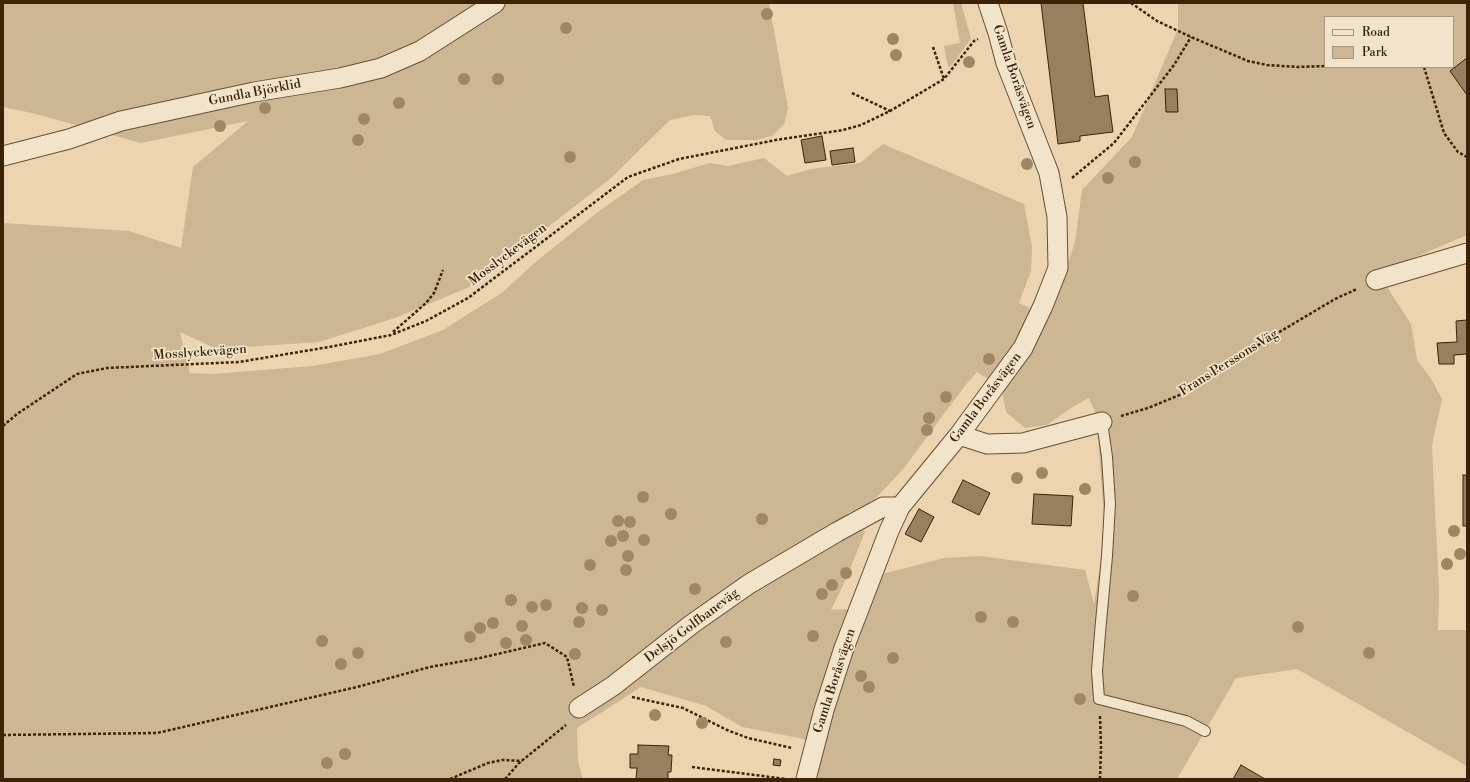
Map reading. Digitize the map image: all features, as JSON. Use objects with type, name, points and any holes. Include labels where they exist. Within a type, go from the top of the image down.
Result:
[{"type":"street","name":"Gundla Björklid","points":[[3,156],[69,139],[121,122],[254,92],[340,78],[381,68],[420,51],[495,3]]},
{"type":"street","name":"Gamla Boråsvägen","points":[[806,779],[824,710],[844,648],[881,551],[900,507],[959,435],[1023,348],[1058,268],[1057,217],[1049,173],[1006,63],[988,3]]},
{"type":"street","points":[[1376,280],[1467,253]]},
{"type":"street","points":[[959,435],[987,444],[1023,443],[1102,422]]},
{"type":"street","name":"Delsjö Golfbaneväg","points":[[579,708],[613,686],[692,624],[749,584],[837,532],[883,507],[900,507]]},
{"type":"lane","points":[[1102,422],[1107,456],[1110,504],[1098,663],[1099,699],[1186,721],[1205,731]]},
{"type":"path","points":[[1131,3],[1156,21],[1248,61],[1267,65],[1298,67],[1324,66]]},
{"type":"path","name":"Mosslyckevägen","points":[[3,426],[77,374],[107,368],[240,362],[390,335],[426,321],[468,298],[628,178],[679,159],[776,140],[843,130],[861,125],[890,111],[944,79],[974,40],[998,34]]},
{"type":"path","points":[[1052,194],[1114,143],[1174,65],[1191,37]]},
{"type":"path","points":[[933,47],[944,79]]},
{"type":"path","points":[[1424,68],[1444,133],[1458,152],[1467,158]]},
{"type":"path","points":[[852,93],[890,111]]},
{"type":"path","points":[[390,335],[426,303],[434,293],[443,270]]},
{"type":"path","name":"Frans Perssons Väg","points":[[1102,422],[1148,408],[1182,394],[1271,337],[1335,299],[1376,280]]},
{"type":"path","points":[[3,736],[157,734],[358,687],[430,667],[480,658],[545,643],[567,657],[579,708],[576,718],[522,761],[505,779]]},
{"type":"path","points":[[613,686],[620,694],[683,708],[727,730],[748,738],[812,754]]},
{"type":"path","points":[[1099,699],[1102,747],[1100,779]]},
{"type":"path","points":[[450,779],[488,763],[502,760],[522,761]]},
{"type":"path","points":[[692,767],[788,779]]},
{"type":"green space","points":[[3,3],[769,3],[788,108],[784,124],[772,136],[756,140],[726,140],[715,131],[710,116],[694,115],[670,120],[611,178],[472,286],[395,318],[319,342],[217,349],[180,332],[190,373],[213,374],[312,366],[380,354],[443,330],[503,292],[532,265],[598,212],[643,180],[673,174],[710,163],[728,166],[764,158],[787,176],[811,169],[860,163],[883,144],[1024,204],[1032,247],[1031,271],[1019,303],[1043,314],[1065,271],[1075,242],[1082,190],[1132,137],[1178,29],[1178,3],[1467,3],[1467,235],[1378,273],[1411,324],[1417,360],[1432,380],[1442,399],[1432,445],[1439,592],[1438,630],[1467,630],[1467,766],[1297,669],[1236,678],[1177,779],[815,779],[822,745],[799,738],[742,727],[706,706],[641,687],[577,728],[578,761],[583,779],[3,779],[3,223],[129,231],[181,248],[193,167],[248,121],[141,143],[32,113],[3,107]],"holes":[[[977,372],[1001,387],[1006,412],[1025,428],[1047,425],[1071,408],[1089,398],[1096,414],[1104,516],[1101,559],[1094,604],[1085,570],[980,556],[944,558],[879,575],[869,608],[831,610],[846,579],[865,532],[848,513],[867,504],[877,497],[904,468],[964,387]]]},
{"type":"green space","points":[[953,3],[961,3],[971,39],[952,65],[948,67],[944,46],[960,43]]},
{"type":"building","points":[[1041,3],[1083,3],[1095,97],[1108,95],[1113,132],[1080,136],[1080,141],[1058,144]]},
{"type":"building","points":[[1467,58],[1467,95],[1450,71]]},
{"type":"building","points":[[1165,89],[1177,89],[1178,112],[1166,112]]},
{"type":"building","points":[[822,136],[826,160],[805,163],[801,140]]},
{"type":"building","points":[[853,148],[855,162],[832,165],[830,151]]},
{"type":"building","points":[[1467,320],[1467,354],[1454,355],[1454,364],[1439,364],[1437,343],[1457,342],[1456,321]]},
{"type":"building","points":[[1463,475],[1467,475],[1467,526],[1463,526]]},
{"type":"building","points":[[963,480],[990,493],[979,515],[952,502]]},
{"type":"building","points":[[1034,494],[1073,496],[1071,526],[1032,524]]},
{"type":"building","points":[[919,509],[934,517],[921,542],[905,534]]},
{"type":"building","points":[[638,745],[669,746],[668,755],[672,755],[671,772],[668,772],[668,779],[636,779],[637,768],[630,768],[630,754],[638,754]]},
{"type":"building","points":[[774,759],[781,760],[780,766],[773,765]]},
{"type":"building","points":[[1241,765],[1265,779],[1233,779]]}]
